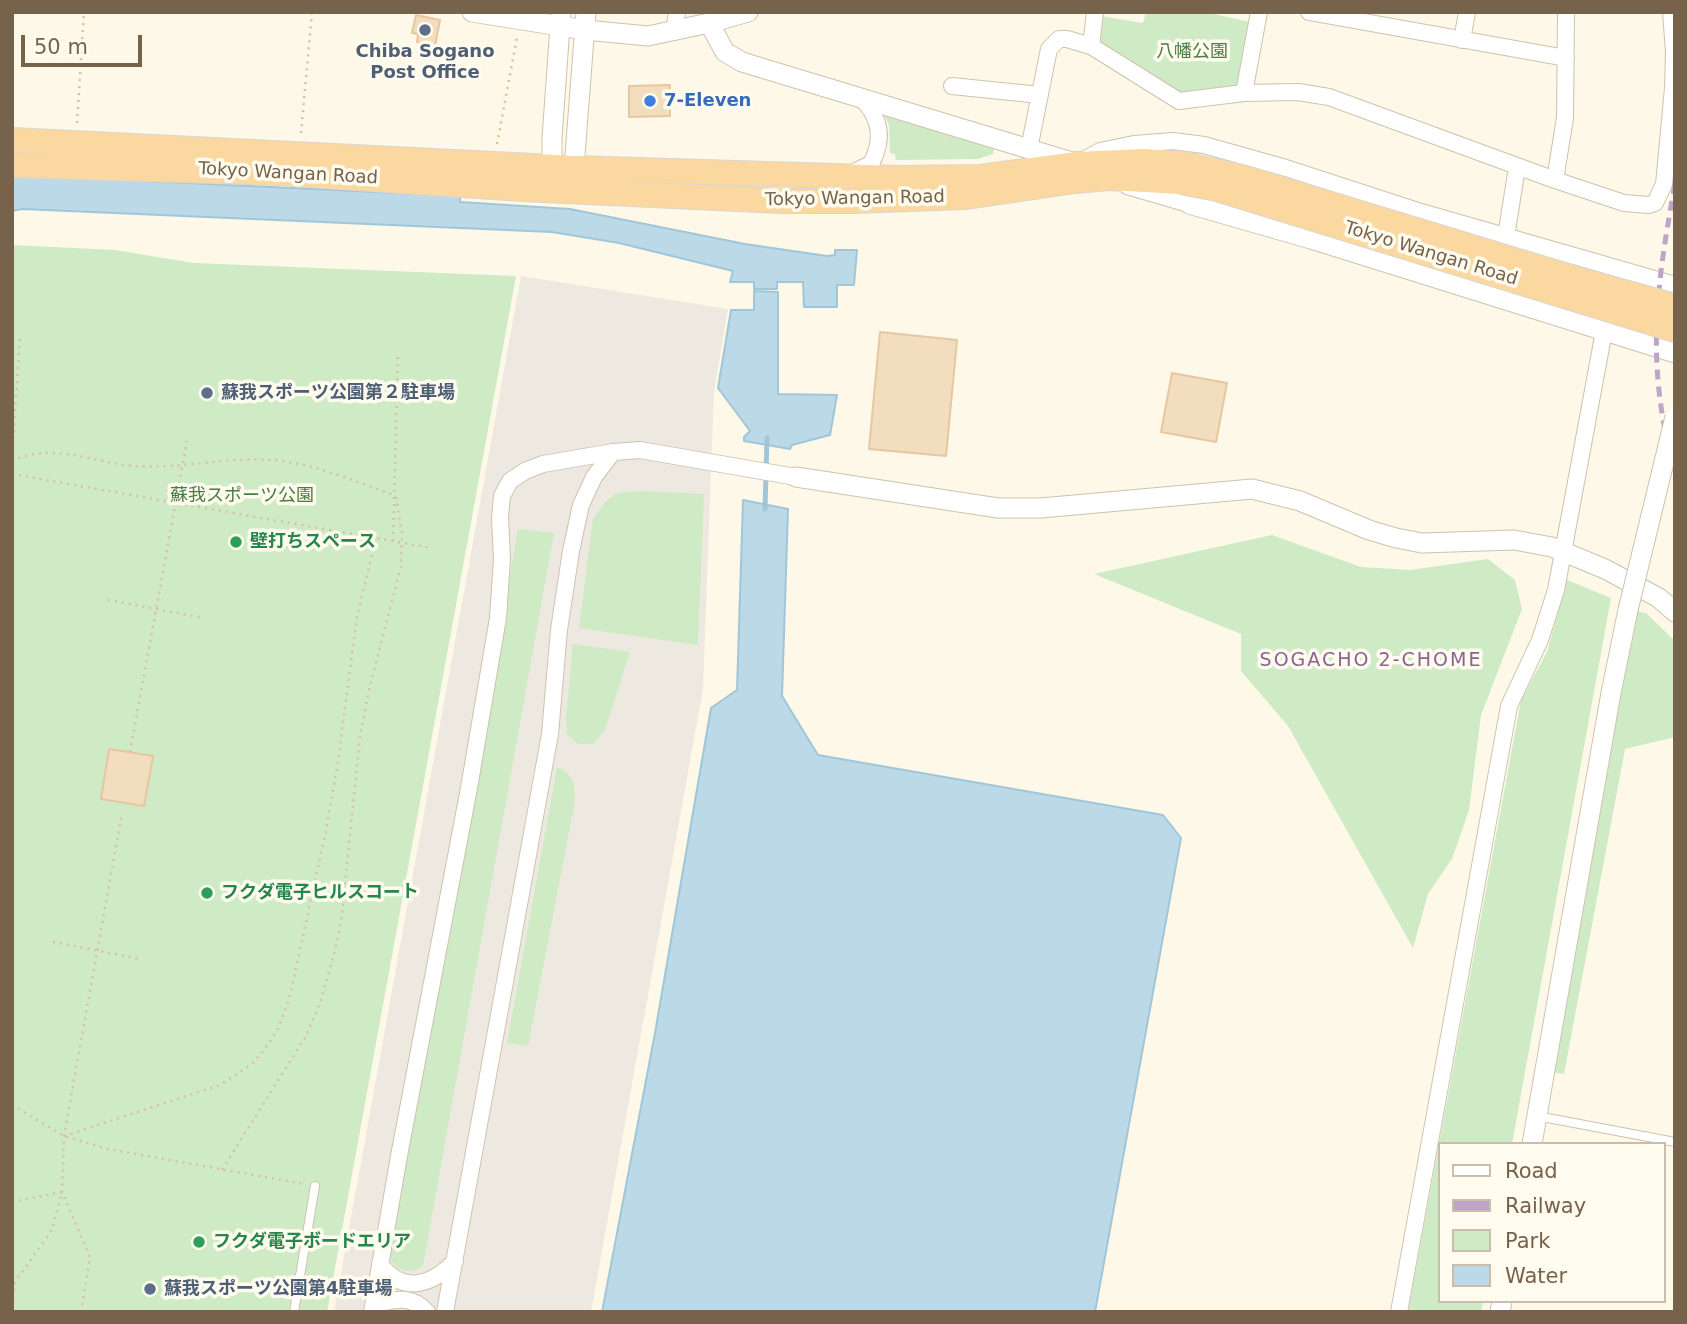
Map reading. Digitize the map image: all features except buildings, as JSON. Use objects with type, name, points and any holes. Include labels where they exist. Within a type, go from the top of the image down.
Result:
[{"type":"highway","name":"Tokyo Wangan Road","points":[[12,140],[563,168],[843,176],[969,177],[1077,164],[1144,161],[1185,183],[1245,178],[1675,306]]},
{"type":"highway","name":"Tokyo Wangan Road","points":[[12,164],[280,173],[745,200],[853,201],[966,197],[1109,178],[1185,183],[1217,189],[1344,227],[1675,330]]},
{"type":"street","points":[[472,12],[520,19],[585,21],[648,36],[675,22],[709,23],[748,12]]},
{"type":"street","points":[[1091,46],[1095,12]]},
{"type":"street","points":[[1244,93],[1259,12]]},
{"type":"street","points":[[1309,12],[1566,58]]},
{"type":"street","points":[[1462,40],[1467,12]]},
{"type":"street","points":[[1555,180],[1565,118],[1566,12]]},
{"type":"street","points":[[1029,149],[1049,49],[1059,39],[1068,38],[1091,46],[1180,101],[1244,93],[1298,92],[1329,97],[1625,204],[1649,205],[1655,203],[1664,184],[1674,52],[1671,12]]},
{"type":"street","points":[[561,19],[563,168]]},
{"type":"street","points":[[560,191],[585,21]]},
{"type":"street","points":[[709,23],[721,47],[733,58],[1077,164],[1109,178]]},
{"type":"street","points":[[952,86],[1040,95]]},
{"type":"street","points":[[843,176],[871,164],[875,155],[879,125],[876,115],[863,100]]},
{"type":"street","points":[[1077,164],[1100,151],[1134,144],[1173,141],[1204,145],[1506,237],[1675,285]]},
{"type":"street","points":[[1506,237],[1517,167]]},
{"type":"street","points":[[1185,183],[1311,239],[1675,353]]},
{"type":"street","points":[[1399,1312],[1509,706],[1540,640],[1556,590],[1604,331]]},
{"type":"street","points":[[1532,1142],[1611,694],[1628,610],[1675,417]]},
{"type":"street","points":[[374,1312],[399,1156],[469,788],[498,618],[502,496],[510,481],[525,471],[543,464],[613,452],[652,451],[998,509],[1041,508],[1252,489],[1300,500],[1368,530],[1396,538],[1422,543],[1514,540],[1552,547],[1605,569],[1659,598],[1675,612]]},
{"type":"street","points":[[445,1312],[550,734],[559,630],[570,551],[581,505],[594,477],[613,452]]},
{"type":"street","points":[[380,1264],[389,1275],[400,1282],[414,1283],[428,1281],[442,1274],[455,1261]]},
{"type":"street","points":[[374,1312],[381,1303],[403,1298],[413,1301],[427,1312]]},
{"type":"lane","points":[[1537,1116],[1675,1142]]},
{"type":"lane","points":[[294,1312],[315,1186]]},
{"type":"path","points":[[77,144],[84,12]]},
{"type":"path","points":[[300,154],[312,12]]},
{"type":"path","points":[[493,164],[520,19]]},
{"type":"path","points":[[20,336],[12,461],[44,452],[132,466],[252,460],[293,463],[394,495]]},
{"type":"path","points":[[393,541],[398,353]]},
{"type":"path","points":[[130,752],[187,441]]},
{"type":"path","points":[[12,474],[432,548]]},
{"type":"path","points":[[222,1170],[306,1035],[326,986],[341,923],[361,726],[400,575],[401,521],[394,495]]},
{"type":"path","points":[[64,1136],[220,1086],[259,1058],[277,1031],[289,1000],[327,822],[357,617],[376,538]]},
{"type":"path","points":[[107,600],[204,618]]},
{"type":"path","points":[[12,1301],[15,1282],[52,1230],[62,1192],[64,1136],[122,813]]},
{"type":"path","points":[[53,943],[141,959]]},
{"type":"path","points":[[12,1105],[64,1136],[108,1149],[315,1186]]},
{"type":"path","points":[[12,1202],[62,1192]]},
{"type":"path","points":[[62,1192],[90,1257],[81,1312]]},
{"type":"shaded area","points":[[521,276],[728,309],[714,391],[703,689],[591,1312],[334,1312]]},
{"type":"green space","name":"八幡公園","points":[[1146,12],[1205,12],[1250,22],[1238,87],[1182,95],[1094,45],[1100,16],[1143,23]]},
{"type":"green space","points":[[885,116],[994,148],[993,154],[978,159],[896,160],[895,154],[890,153],[889,126]]},
{"type":"green space","name":"蘇我スポーツ公園","points":[[12,245],[115,250],[194,263],[516,276],[327,1312],[12,1312]]},
{"type":"green space","points":[[638,491],[704,494],[698,645],[579,628],[593,519],[605,502],[617,493]]},
{"type":"green space","points":[[518,529],[554,533],[423,1266],[407,1271],[398,1268],[388,1254]]},
{"type":"green space","points":[[1272,535],[1361,567],[1410,570],[1488,559],[1515,580],[1522,609],[1481,715],[1469,810],[1452,859],[1428,894],[1413,948],[1288,726],[1241,671],[1241,634],[1094,574]]},
{"type":"green space","points":[[1567,580],[1611,598],[1512,1142],[1439,1142],[1521,700],[1547,652]]},
{"type":"green space","points":[[1635,611],[1646,613],[1675,641],[1675,737],[1625,749],[1564,1074],[1551,1072]]},
{"type":"green space","points":[[573,644],[630,652],[605,730],[594,744],[578,744],[567,734]]},
{"type":"green space","points":[[557,767],[567,773],[572,781],[575,801],[528,1046],[507,1043]]},
{"type":"green space","points":[[1438,1150],[1438,1303],[1483,1303],[1481,1312],[1408,1312]]},
{"type":"water","points":[[12,176],[460,196],[460,202],[570,209],[745,244],[827,256],[835,255],[835,250],[857,250],[854,285],[837,285],[837,307],[804,307],[803,282],[777,282],[777,289],[754,289],[754,282],[730,282],[733,271],[619,243],[552,232],[22,209],[12,211]]},
{"type":"water","points":[[754,291],[778,292],[778,394],[837,395],[830,435],[792,445],[790,449],[744,441],[750,431],[718,388],[731,310],[754,310]]},
{"type":"water","points":[[743,500],[788,509],[782,696],[818,755],[1163,815],[1181,838],[1095,1312],[602,1312],[655,1033],[711,708],[737,690]]},
{"type":"waterway","points":[[765,509],[767,438]]},
{"type":"railway","points":[[1675,184],[1663,258],[1657,327],[1660,396],[1675,471]]},
{"type":"place","name":"Chiba Sogano Post Office","points":[[425,30]]},
{"type":"place","name":"7-Eleven","points":[[650,101]]},
{"type":"place","name":"蘇我スポーツ公園第２駐車場","points":[[207,393]]},
{"type":"place","name":"壁打ちスペース","points":[[236,542]]},
{"type":"place","name":"フクダ電子ヒルスコート","points":[[207,893]]},
{"type":"place","name":"フクダ電子ボードエリア","points":[[199,1242]]},
{"type":"place","name":"蘇我スポーツ公園第4駐車場","points":[[150,1289]]},
{"type":"district","name":"SOGACHO 2-CHOME","points":[[1371,661]]}]
